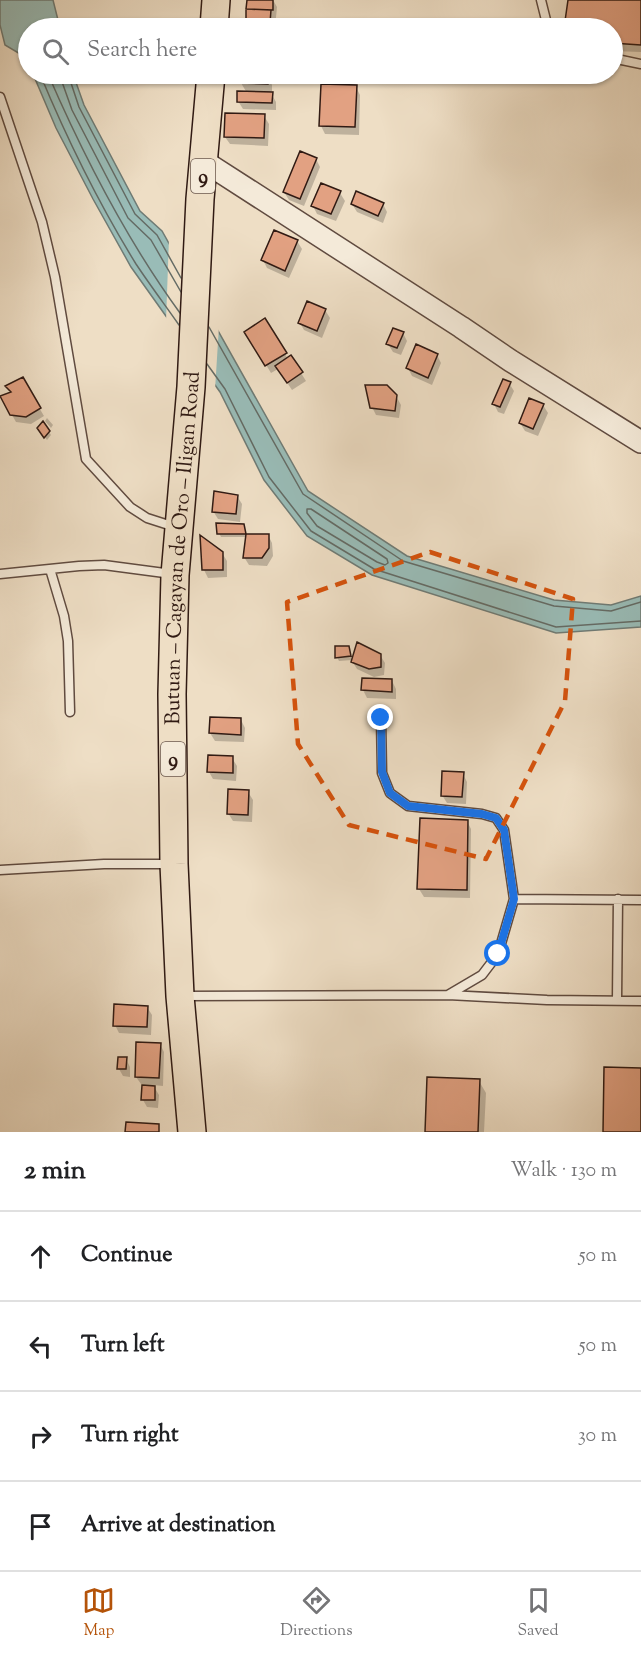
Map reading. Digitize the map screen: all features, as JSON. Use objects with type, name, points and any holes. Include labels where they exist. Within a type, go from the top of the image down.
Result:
[{"type":"highway","points":[[215,18],[216,0]]},
{"type":"highway","name":"Butuan – Cagayan de Oro – Iligan Road","points":[[192,1132],[180,996],[174,864],[172,694],[175,575],[191,387],[200,199],[210,84]]},
{"type":"street","points":[[205,162],[511,361],[641,442]]},
{"type":"lane","points":[[541,0],[546,18]]},
{"type":"lane","points":[[623,60],[641,64]]},
{"type":"lane","points":[[0,97],[42,222],[53,266],[86,459],[130,507],[147,518],[179,528]]},
{"type":"lane","points":[[0,574],[104,565],[175,575]]},
{"type":"lane","points":[[50,569],[64,616],[68,641],[70,712]]},
{"type":"lane","points":[[381,718],[382,772],[390,793],[408,806],[482,814],[496,818],[504,830],[514,899],[498,954],[482,975],[448,995]]},
{"type":"lane","points":[[0,870],[104,864],[174,864]]},
{"type":"lane","points":[[514,899],[641,900]]},
{"type":"lane","points":[[617,1000],[618,899]]},
{"type":"lane","points":[[180,996],[448,995],[547,1000],[641,1000]]},
{"type":"highlighted area","points":[[430,552],[573,599],[565,701],[486,859],[349,825],[298,744],[287,602]]},
{"type":"water","points":[[0,0],[53,0],[58,18],[18,18],[18,53],[5,45],[0,25]]},
{"type":"water","points":[[37,84],[77,84],[84,105],[140,211],[162,231],[308,491],[407,556],[554,600],[611,605],[641,596],[641,627],[556,633],[372,575],[307,536],[264,480],[220,392],[131,267],[56,128]]},
{"type":"pier","points":[[169,238],[219,326],[215,390],[166,322]]},
{"type":"building","points":[[247,0],[273,0],[273,10],[246,9]]},
{"type":"building","points":[[568,0],[641,0],[641,45],[623,44],[623,18],[565,18]]},
{"type":"building","points":[[246,9],[271,10],[270,18],[246,18]]},
{"type":"building","points":[[321,84],[357,85],[355,127],[319,126]]},
{"type":"building","points":[[237,91],[273,92],[272,103],[237,102]]},
{"type":"building","points":[[225,113],[265,114],[264,138],[224,137]]},
{"type":"building","points":[[300,151],[317,158],[300,199],[283,192]]},
{"type":"building","points":[[321,183],[341,191],[331,214],[311,206]]},
{"type":"building","points":[[356,191],[384,203],[378,216],[351,204]]},
{"type":"building","points":[[274,230],[298,240],[285,271],[261,260]]},
{"type":"building","points":[[307,301],[326,309],[317,331],[298,323]]},
{"type":"building","points":[[265,318],[287,353],[265,366],[244,332]]},
{"type":"building","points":[[393,328],[404,332],[397,348],[386,344]]},
{"type":"building","points":[[416,344],[438,354],[428,378],[406,368]]},
{"type":"building","points":[[291,355],[303,372],[287,383],[275,366]]},
{"type":"building","points":[[23,377],[41,408],[26,417],[10,415],[0,396],[11,392],[5,386]]},
{"type":"building","points":[[503,379],[511,382],[500,407],[492,404]]},
{"type":"building","points":[[365,385],[387,385],[397,395],[395,411],[370,408]]},
{"type":"building","points":[[529,398],[544,404],[533,429],[519,423]]},
{"type":"building","points":[[43,421],[50,431],[44,438],[37,428]]},
{"type":"building","points":[[214,491],[238,495],[236,514],[212,512]]},
{"type":"building","points":[[216,523],[244,524],[246,534],[217,534]]},
{"type":"building","points":[[246,534],[269,534],[269,548],[262,558],[243,558]]},
{"type":"building","points":[[200,535],[223,552],[223,570],[202,570]]},
{"type":"building","points":[[357,642],[381,654],[381,667],[369,669],[351,662]]},
{"type":"building","points":[[335,646],[349,646],[351,656],[335,658]]},
{"type":"building","points":[[362,678],[392,679],[392,692],[361,690]]},
{"type":"building","points":[[210,717],[241,718],[241,735],[209,733]]},
{"type":"building","points":[[208,755],[233,756],[233,773],[207,772]]},
{"type":"building","points":[[442,771],[464,772],[462,797],[441,796]]},
{"type":"building","points":[[228,789],[249,790],[248,815],[227,814]]},
{"type":"building","points":[[420,818],[468,820],[467,890],[417,889]]},
{"type":"building","points":[[114,1004],[148,1006],[147,1027],[113,1026]]},
{"type":"building","points":[[136,1042],[161,1043],[159,1078],[135,1077]]},
{"type":"building","points":[[118,1057],[127,1057],[126,1069],[117,1069]]},
{"type":"building","points":[[604,1067],[641,1068],[641,1132],[603,1132]]},
{"type":"building","points":[[427,1077],[480,1079],[478,1132],[425,1132]]},
{"type":"building","points":[[142,1085],[155,1086],[155,1100],[141,1100]]},
{"type":"building","points":[[126,1122],[159,1124],[159,1132],[125,1132]]},
{"type":"route","points":[[381,718],[382,772],[390,793],[408,806],[482,814],[496,818],[504,830],[514,899],[498,954]]}]
